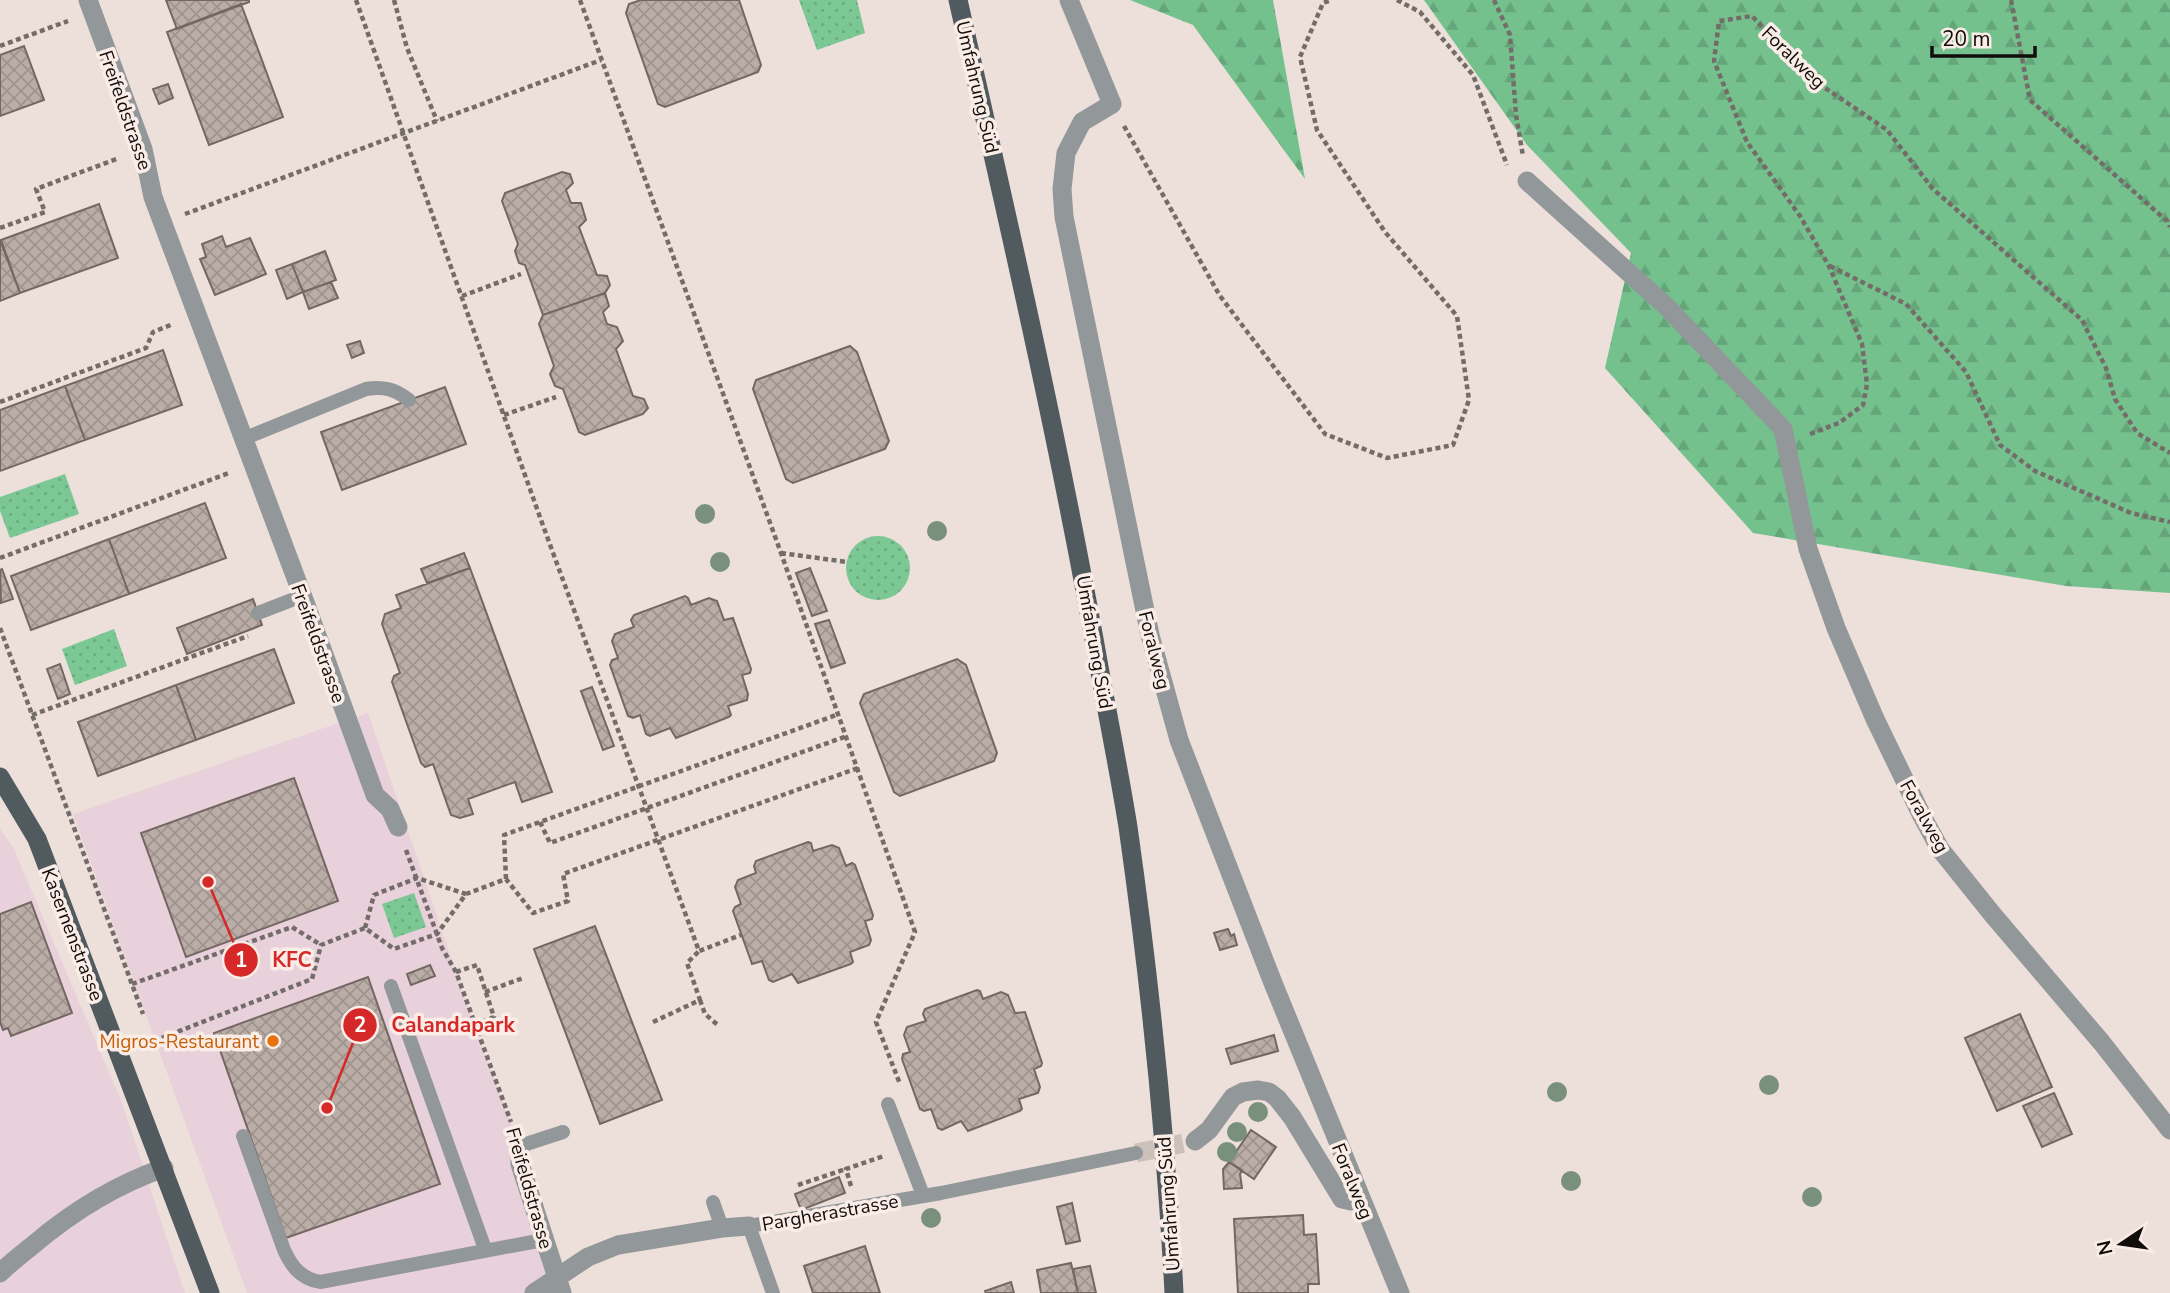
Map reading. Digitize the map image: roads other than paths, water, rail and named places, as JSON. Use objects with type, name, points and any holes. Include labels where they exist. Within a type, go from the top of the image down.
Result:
[{"type":"main road","name":"Umfahrung Süd","points":[[958,0],[1075,531],[1127,825],[1160,1097],[1169,1192],[1174,1293]]},
{"type":"main road","name":"Kasernenstrasse","points":[[0,777],[37,839],[210,1293]]},
{"type":"street","name":"Freifeldstrasse","points":[[88,0],[143,149],[153,197],[375,795],[390,809],[398,827]]},
{"type":"street","name":"Foralweg","points":[[1069,0],[1111,104],[1082,122],[1066,153],[1062,189],[1064,218],[1150,635],[1179,740],[1268,971],[1400,1293]]},
{"type":"street","name":"Foralweg","points":[[1527,181],[1667,307],[1783,429],[1808,550],[1836,628],[1875,719],[1940,849],[2102,1043],[2170,1130]]},
{"type":"street","points":[[1195,1141],[1209,1130],[1233,1097],[1250,1091],[1269,1092],[1293,1117],[1342,1199],[1360,1199]]},
{"type":"street","name":"Freifeldstrasse","points":[[520,1146],[520,1164],[560,1286]]},
{"type":"street","points":[[0,1273],[61,1221],[107,1192],[164,1168]]},
{"type":"street","name":"Pargherastrasse","points":[[534,1293],[560,1286],[588,1257],[618,1245],[722,1228],[749,1227]]},
{"type":"lane","points":[[243,439],[366,389],[378,387],[396,390],[409,400]]},
{"type":"lane","points":[[258,613],[302,596]]},
{"type":"lane","points":[[391,986],[485,1249]]},
{"type":"lane","points":[[888,1104],[923,1195]]},
{"type":"lane","points":[[520,1146],[562,1132]]},
{"type":"lane","points":[[243,1136],[284,1250],[291,1265],[308,1280],[320,1282],[543,1240]]},
{"type":"lane","name":"Pargherastrasse","points":[[749,1227],[1136,1153]]},
{"type":"lane","points":[[713,1202],[722,1228]]},
{"type":"lane","points":[[749,1227],[773,1293]]},
{"type":"tunnel","points":[[1136,1153],[1195,1141]]},
{"type":"place","name":"KFC","points":[[208,882]]},
{"type":"place","name":"Migros-Restaurant","points":[[273,1041]]},
{"type":"place","name":"Calandapark","points":[[327,1108]]}]
